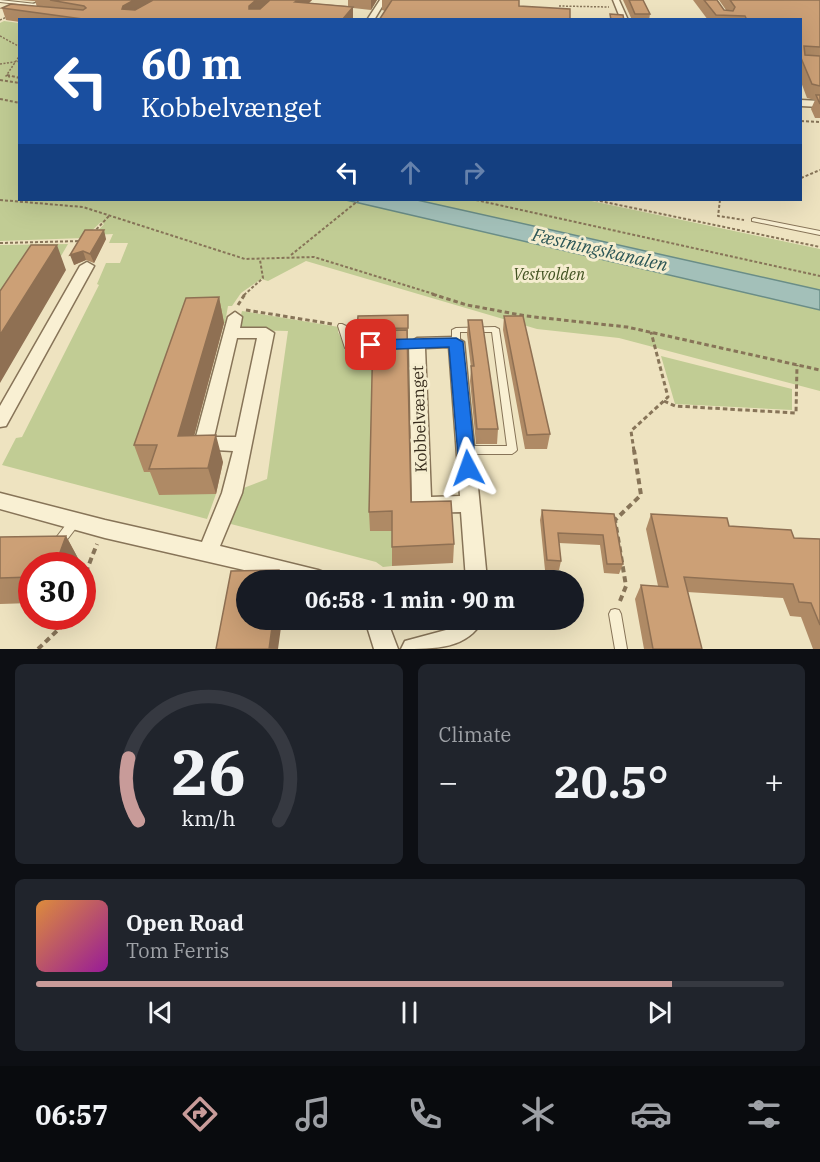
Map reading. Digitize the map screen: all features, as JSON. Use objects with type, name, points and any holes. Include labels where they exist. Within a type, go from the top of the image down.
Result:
[{"type":"street","points":[[23,11],[48,0]]},
{"type":"street","points":[[371,18],[383,0]]},
{"type":"street","points":[[618,4],[624,18]]},
{"type":"street","points":[[6,11],[43,14]]},
{"type":"street","points":[[802,103],[820,104]]},
{"type":"street","points":[[0,421],[87,266]]},
{"type":"street","points":[[208,551],[232,493],[244,444],[266,333],[233,325],[203,444],[244,444]]},
{"type":"street","points":[[456,342],[476,570]]},
{"type":"street","name":"Kobbelvænget","points":[[456,342],[411,344],[422,505],[470,504]]},
{"type":"street","points":[[0,501],[105,529],[208,551],[280,570]]},
{"type":"street","points":[[379,630],[386,649]]},
{"type":"street","points":[[414,649],[450,640],[466,630]]},
{"type":"lane","points":[[0,1],[36,5]]},
{"type":"lane","points":[[753,220],[820,233]]},
{"type":"lane","points":[[342,326],[348,346],[394,344]]},
{"type":"lane","points":[[456,342],[456,330],[495,329],[512,450],[466,450]]},
{"type":"lane","points":[[52,552],[75,521]]},
{"type":"lane","points":[[615,614],[621,649]]},
{"type":"path","points":[[559,6],[618,4]]},
{"type":"path","points":[[0,36],[18,46]]},
{"type":"path","points":[[18,57],[6,76],[18,78]]},
{"type":"path","points":[[0,64],[15,61]]},
{"type":"path","points":[[0,80],[18,83]]},
{"type":"path","points":[[0,99],[18,103]]},
{"type":"path","points":[[802,121],[820,122]]},
{"type":"path","points":[[802,178],[820,170]]},
{"type":"path","points":[[0,200],[84,207],[245,259],[260,260],[300,255],[314,257],[467,305],[526,316],[627,327],[820,370]]},
{"type":"path","points":[[288,256],[358,201]]},
{"type":"path","points":[[481,201],[820,276]]},
{"type":"path","points":[[600,201],[820,247]]},
{"type":"path","points":[[720,201],[718,216],[753,220]]},
{"type":"path","points":[[90,235],[110,216]]},
{"type":"path","points":[[0,243],[84,241],[79,249]]},
{"type":"path","points":[[260,260],[263,278],[245,294],[236,309],[342,326]]},
{"type":"path","points":[[615,614],[626,586],[615,520],[641,495],[631,431],[668,397],[651,332]]},
{"type":"path","points":[[664,400],[675,406],[796,412],[797,365]]},
{"type":"path","points":[[93,552],[105,529]]},
{"type":"path","points":[[38,649],[58,630]]},
{"type":"green space","name":"Vestvolden","points":[[4,21],[18,23],[18,201],[592,201],[820,249],[820,391],[619,338],[537,329],[306,261],[268,281],[261,279],[241,293],[232,306],[228,306],[225,323],[192,324],[144,471],[166,471],[216,494],[207,519],[2,465],[16,438],[22,437],[99,285],[97,284],[106,263],[120,263],[128,243],[109,243],[113,234],[94,235],[104,224],[101,222],[84,238],[0,241],[0,23]]},
{"type":"green space","points":[[68,244],[54,268],[0,333],[0,245]]},
{"type":"green space","points":[[242,311],[339,327],[338,332],[346,348],[377,350],[370,531],[392,530],[392,566],[383,567],[376,562],[227,523],[241,489],[267,479],[288,331],[237,330]]},
{"type":"green space","points":[[661,356],[792,389],[792,410],[675,404]]},
{"type":"water","name":"Fæstningskanalen","points":[[350,201],[421,201],[820,290],[820,310]]},
{"type":"building","points":[[50,0],[134,0],[122,9],[135,10],[153,0],[256,0],[249,6],[249,9],[260,9],[270,0],[298,0],[295,2],[353,7],[344,18],[75,18],[2,8],[11,4],[83,10],[86,8]]},
{"type":"building","points":[[392,0],[519,0],[519,6],[570,9],[570,18],[380,18]]},
{"type":"building","points":[[629,0],[643,0],[650,14],[635,14]]},
{"type":"building","points":[[704,0],[717,0],[724,10],[733,11],[735,7],[730,0],[820,0],[820,47],[804,46],[805,55],[820,56],[820,86],[812,84],[802,60],[802,18],[746,18],[745,16],[716,15]]},
{"type":"building","points":[[610,14],[623,15],[624,18],[611,18]]},
{"type":"building","points":[[85,230],[104,230],[90,254],[83,251],[70,255]]},
{"type":"building","points":[[31,245],[57,245],[0,335],[0,291]]},
{"type":"building","points":[[219,297],[178,436],[216,435],[208,468],[149,469],[157,445],[134,445],[186,298]]},
{"type":"building","points":[[408,315],[408,328],[357,329],[358,316]]},
{"type":"building","points":[[504,316],[523,316],[550,434],[527,435]]},
{"type":"building","points":[[468,320],[482,320],[498,429],[477,429],[471,366],[474,366]]},
{"type":"building","points":[[407,330],[411,502],[451,501],[454,544],[392,547],[392,511],[369,512],[373,331]]},
{"type":"building","points":[[542,510],[614,514],[623,564],[607,564],[603,535],[558,533],[561,561],[547,560]]},
{"type":"building","points":[[651,514],[727,518],[729,526],[791,530],[794,538],[820,539],[820,625],[811,603],[799,602],[793,584],[684,577],[702,649],[653,649],[641,585],[668,587]]},
{"type":"building","points":[[66,536],[60,552],[18,552],[18,577],[0,578],[0,537]]},
{"type":"building","points":[[231,571],[236,571],[236,630],[272,630],[269,649],[216,649]]},
{"type":"route","points":[[371,345],[456,342],[468,468]]}]
